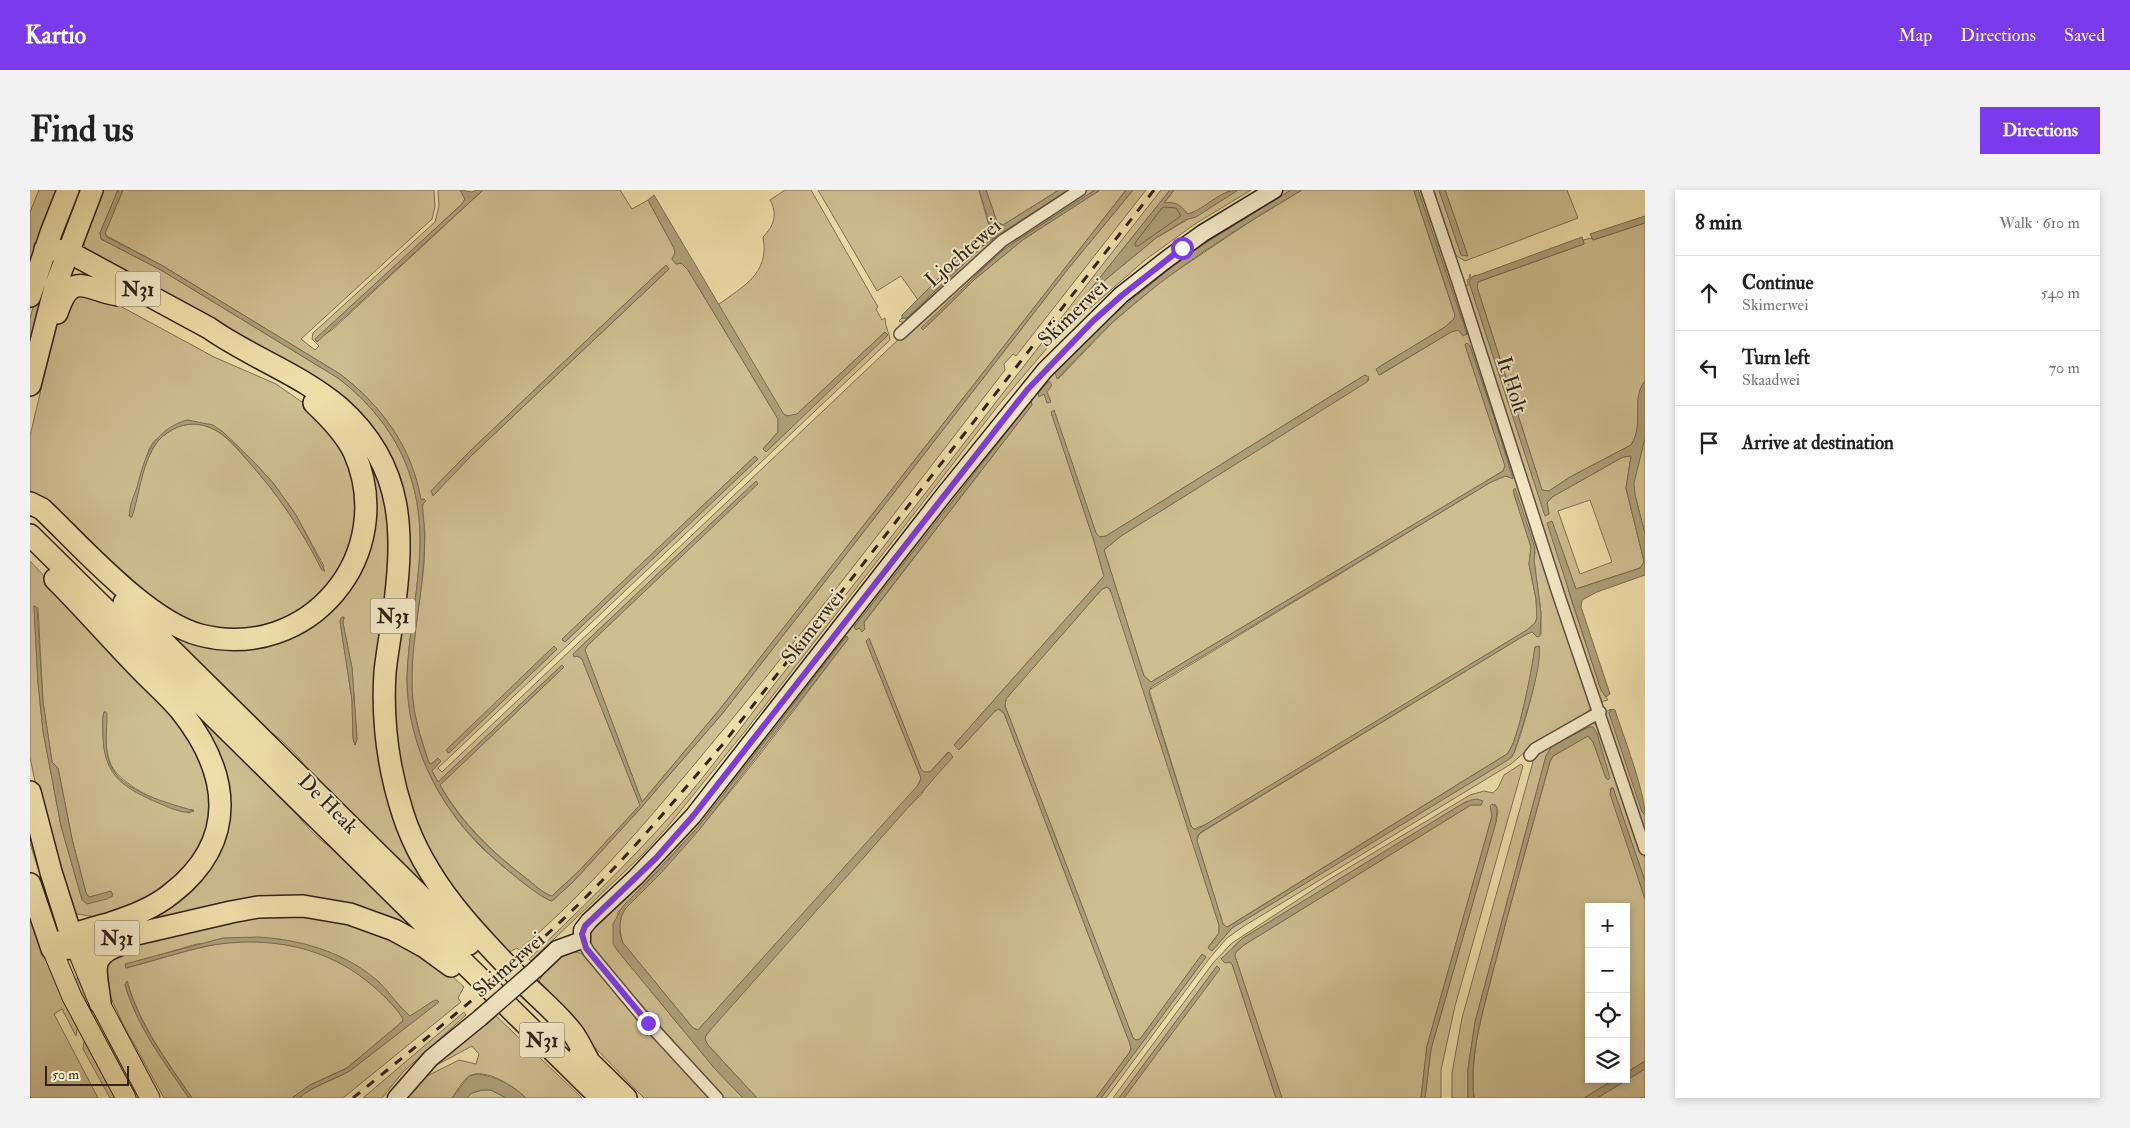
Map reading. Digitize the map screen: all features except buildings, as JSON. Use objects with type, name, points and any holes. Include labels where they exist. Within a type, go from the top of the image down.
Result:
[{"type":"highway","points":[[30,296],[45,249],[68,190]]},
{"type":"highway","points":[[30,385],[65,258],[92,190]]},
{"type":"highway","points":[[45,249],[65,258]]},
{"type":"highway","name":"N31","points":[[30,503],[42,509],[128,591],[159,615],[199,635],[222,639],[258,638],[278,632],[300,622],[318,610],[334,594],[348,574],[359,552],[366,514],[365,493],[361,473],[353,452],[344,436],[314,403],[300,393],[119,295],[65,258]]},
{"type":"highway","name":"N31","points":[[65,258],[209,328],[321,394],[351,419],[368,439],[388,476],[398,515],[399,567],[385,671],[385,722],[388,752],[403,814],[416,846],[446,896],[483,940],[572,1032],[584,1069]]},
{"type":"highway","name":"N31","points":[[41,340],[54,325],[63,298],[72,288],[86,285],[107,294],[119,295]]},
{"type":"highway","name":"De Heak","points":[[30,510],[584,1069],[601,1098]]},
{"type":"highway","name":"De Heak","points":[[30,535],[584,1069],[626,1098]]},
{"type":"highway","name":"N31","points":[[30,554],[181,710],[204,744],[218,783],[219,812],[213,845],[189,878],[164,900],[142,912],[73,941]]},
{"type":"highway","points":[[30,792],[51,872],[73,941],[52,949],[30,884]]},
{"type":"highway","name":"N31","points":[[73,941],[159,928],[258,907],[303,906],[350,914],[394,930],[425,947],[448,964],[537,1047],[584,1069]]},
{"type":"highway","name":"N31","points":[[100,1003],[96,965],[102,953],[107,949],[139,940],[159,928]]},
{"type":"main road","points":[[73,941],[100,1003],[150,1098]]},
{"type":"main road","points":[[52,949],[81,1014],[126,1098]]},
{"type":"street","name":"Ljochtewei","points":[[900,334],[1002,241],[1080,190]]},
{"type":"street","name":"Skimerwei","points":[[396,1098],[431,1058],[480,1018],[557,949],[582,940],[582,930],[589,921],[656,858],[693,816],[952,485],[1045,370],[1093,321],[1167,259],[1203,233],[1274,190]]},
{"type":"street","name":"It Holt","points":[[1427,190],[1558,593],[1645,849]]},
{"type":"street","points":[[1530,755],[1543,745],[1600,712]]},
{"type":"street","points":[[582,940],[588,952],[636,1009],[717,1098]]},
{"type":"shaded area","points":[[39,190],[60,190],[30,272],[30,212]]},
{"type":"shaded area","points":[[100,190],[118,190],[100,233],[101,239],[161,270],[338,378],[360,397],[393,438],[413,484],[418,510],[420,537],[419,565],[407,678],[408,702],[419,749],[439,793],[467,832],[483,849],[517,878],[537,893],[552,901],[574,881],[639,810],[722,714],[1068,269],[1133,190],[1146,190],[1016,356],[1013,354],[1004,364],[1005,370],[868,548],[679,783],[576,898],[519,950],[517,948],[505,954],[491,939],[420,843],[389,725],[402,579],[375,433],[88,253],[84,246],[84,230]]},
{"type":"shaded area","points":[[123,190],[434,190],[435,207],[432,219],[301,339],[315,350],[319,346],[312,339],[313,333],[435,222],[439,206],[438,190],[460,190],[465,199],[464,202],[315,340],[332,330],[483,190],[620,190],[632,209],[648,200],[674,248],[675,253],[672,259],[676,264],[681,263],[688,270],[778,419],[778,432],[763,449],[766,452],[885,332],[792,417],[783,414],[718,305],[745,285],[758,270],[764,250],[763,237],[770,229],[774,220],[774,210],[770,200],[785,190],[811,190],[878,307],[876,309],[882,320],[885,318],[890,340],[438,768],[442,772],[901,337],[903,339],[918,325],[917,323],[1020,232],[1086,190],[1095,190],[1019,239],[985,266],[923,330],[975,279],[1024,239],[1100,190],[1126,190],[720,709],[642,802],[585,650],[758,483],[738,498],[573,654],[582,659],[640,805],[580,870],[552,896],[539,889],[490,847],[458,812],[440,785],[564,667],[562,665],[438,782],[429,763],[417,725],[412,684],[413,649],[424,564],[424,499],[421,500],[417,481],[410,463],[393,430],[369,400],[340,374],[163,266],[107,236],[105,233]],"holes":[[[666,265],[669,269],[471,456],[433,495],[431,491],[468,453]],[[755,456],[757,459],[565,642],[562,640]],[[557,649],[448,753],[446,750]]]},
{"type":"shaded area","points":[[818,190],[979,190],[989,226],[918,300],[901,276],[877,291]]},
{"type":"shaded area","points":[[986,190],[1059,190],[1003,225],[997,222]]},
{"type":"shaded area","points":[[1068,190],[1077,190],[1000,240],[908,324],[899,321],[902,318],[907,318],[984,245]]},
{"type":"shaded area","points":[[1161,190],[1170,190],[1086,295],[1084,302],[1105,280],[1156,238],[1238,190],[1251,190],[1195,224],[1145,260],[1053,341],[997,407],[746,730],[669,825],[643,854],[531,961],[529,959],[638,851],[688,796]]},
{"type":"shaded area","points":[[1174,190],[1230,190],[1197,211],[1188,214],[1164,203]]},
{"type":"shaded area","points":[[1284,190],[1291,190],[1204,244],[1123,305],[1058,379],[1113,322],[1163,280],[1251,221],[1302,190],[1416,190],[1414,191],[1455,315],[1454,319],[1445,327],[1379,367],[1380,375],[1451,332],[1458,330],[1467,335],[1418,190],[1423,190],[1591,707],[1584,717],[1526,751],[1511,764],[1227,938],[1209,959],[1106,1098],[1101,1098],[1206,957],[1202,955],[1140,1039],[1136,1040],[1133,1038],[1005,706],[1009,695],[1102,589],[1107,587],[1113,594],[1219,925],[1219,933],[1208,947],[1212,951],[1232,928],[1512,757],[1530,702],[1537,668],[1539,646],[1535,647],[1520,720],[1516,735],[1507,754],[1227,927],[1223,924],[1197,841],[1199,834],[1525,635],[1532,631],[1537,637],[1541,634],[1541,613],[1534,560],[1535,552],[1514,494],[1531,547],[1529,564],[1536,599],[1537,618],[1535,623],[1527,630],[1207,824],[1194,829],[1191,826],[1149,690],[1491,482],[1504,476],[1509,477],[1513,475],[1470,346],[1465,344],[1505,466],[1503,471],[1151,682],[1144,676],[1104,550],[1121,536],[1369,380],[1365,375],[1106,536],[1100,537],[1096,533],[1054,411],[1051,412],[1104,576],[954,745],[959,750],[995,711],[998,709],[1004,713],[1131,1049],[1096,1098],[757,1098],[704,1039],[712,1027],[907,808],[921,795],[948,752],[930,772],[924,772],[921,769],[869,638],[866,641],[921,778],[916,789],[698,1030],[693,1028],[623,943],[620,925],[626,908],[686,844],[742,778],[848,639],[846,636],[698,827],[618,912],[617,950],[716,1070],[743,1098],[723,1098],[592,948],[589,943],[589,929],[613,906],[1014,412],[1128,295],[1205,238]],"holes":[[[1031,402],[1032,405],[863,624],[859,628],[854,627]]]},
{"type":"shaded area","points":[[1433,190],[1439,190],[1461,254],[1467,255],[1445,190],[1567,190],[1578,218],[1465,261],[1455,255]]},
{"type":"shaded area","points":[[1645,223],[1645,381],[1639,396],[1635,437],[1631,445],[1570,477],[1549,491],[1542,490],[1477,287],[1478,282],[1584,244],[1583,240],[1592,238],[1593,240]]},
{"type":"shaded area","points":[[86,269],[295,381],[338,414],[370,450],[381,471],[389,494],[394,519],[396,547],[395,576],[381,687],[380,723],[384,758],[396,803],[419,860],[463,926],[308,773],[294,752],[257,722],[144,613],[146,612],[181,634],[217,642],[253,642],[286,634],[315,618],[339,595],[357,567],[368,534],[369,487],[362,459],[354,442],[333,416],[297,387],[85,272]],"holes":[[[344,617],[343,623],[352,668],[357,739],[355,745],[353,738],[352,700],[340,621]]]},
{"type":"shaded area","points":[[1470,274],[1469,282],[1545,515],[1549,514],[1547,503],[1552,497],[1623,457],[1631,456],[1626,488],[1644,562],[1640,568],[1576,589],[1552,522],[1570,596],[1601,690],[1608,700],[1600,702],[1563,593],[1465,286],[1468,285],[1467,280]],"holes":[[[1590,500],[1612,562],[1580,574],[1558,511]]]},
{"type":"shaded area","points":[[52,279],[30,357],[30,319],[39,285]]},
{"type":"shaded area","points":[[77,295],[109,300],[214,357],[276,384],[318,413],[330,426],[358,483],[356,542],[314,607],[247,635],[175,620],[30,490],[30,436],[55,330],[65,305]],"holes":[[[188,420],[222,431],[274,484],[296,515],[324,566],[322,570],[306,540],[279,499],[227,439],[213,429],[198,424],[184,425],[172,430]],[[167,433],[153,448],[149,457],[129,516],[149,449],[154,441]]]},
{"type":"shaded area","points":[[1645,438],[1645,534],[1633,483]]},
{"type":"shaded area","points":[[30,561],[175,715],[193,743],[212,797],[206,840],[194,858],[161,890],[140,902],[96,917],[77,914],[70,909],[45,830],[30,757]],"holes":[[[34,606],[38,608],[43,702],[52,762],[58,768],[72,839],[86,893],[89,897],[112,893],[112,897],[82,899],[61,826],[43,731],[38,683]],[[104,712],[107,753],[111,765],[117,773],[136,789],[160,801],[172,806],[194,810],[189,813],[158,801],[131,788],[120,779],[111,767],[105,752],[103,734]]]},
{"type":"shaded area","points":[[94,609],[285,798],[315,835],[339,852],[442,951],[360,912],[142,923],[180,902],[201,882],[209,871],[216,858],[223,837],[226,783]]},
{"type":"shaded area","points":[[1611,709],[1609,713],[1645,816],[1645,842],[1604,713]]},
{"type":"shaded area","points":[[1593,723],[1597,725],[1607,742],[1645,858],[1645,881],[1613,788],[1610,789],[1645,899],[1645,1061],[1630,1070],[1630,903],[1585,903],[1585,1083],[1608,1083],[1584,1098],[1474,1098],[1473,1066],[1481,1018],[1550,762],[1553,756],[1588,736],[1593,742],[1606,778],[1589,727],[1552,746],[1546,756],[1475,1022],[1468,1069],[1468,1098],[1452,1098],[1452,1073],[1462,1018],[1534,758],[1537,754],[1585,724]]},
{"type":"shaded area","points":[[1521,764],[1523,766],[1455,1006],[1441,1070],[1441,1098],[1425,1098],[1431,1049],[1496,822],[1498,811],[1495,804],[1491,808],[1492,816],[1427,1046],[1421,1098],[1282,1098],[1235,956],[1236,952],[1244,945],[1471,805],[1481,805],[1467,801],[1243,938],[1233,947],[1229,962],[1232,964],[1276,1098],[1124,1098],[1219,969],[1217,966],[1119,1098],[1113,1098],[1213,963],[1232,943],[1328,880],[1470,795],[1484,791],[1493,793],[1498,788],[1504,775]]},
{"type":"shaded area","points":[[30,820],[57,919],[54,920],[30,843]]},
{"type":"shaded area","points":[[30,906],[78,1023],[76,1036],[62,1009],[54,1014],[98,1098],[30,1098]]},
{"type":"shaded area","points":[[310,911],[365,923],[452,976],[464,987],[458,998],[461,1002],[343,1098],[299,1098],[351,1070],[438,1002],[410,1016],[359,967],[280,939],[197,944],[125,965],[126,968],[197,948],[236,942],[290,945],[316,952],[340,963],[363,978],[384,996],[403,1018],[403,1021],[347,1068],[310,1085],[292,1098],[192,1098],[163,1056],[146,1027],[127,981],[125,985],[130,1001],[144,1030],[189,1098],[164,1098],[123,1024],[110,996],[105,980],[107,963],[132,946],[252,918]]},
{"type":"shaded area","points":[[569,950],[583,954],[710,1098],[644,1098],[536,987],[543,974],[541,972],[562,953]]},
{"type":"shaded area","points":[[81,977],[142,1098],[134,1098],[72,981]]},
{"type":"shaded area","points":[[464,1012],[466,1015],[403,1072],[382,1098],[363,1098]]},
{"type":"shaded area","points":[[493,1013],[582,1098],[526,1098],[515,1089],[492,1076],[476,1074],[467,1078],[452,1098],[403,1098],[417,1081],[459,1060],[476,1064],[479,1054],[472,1046],[435,1066],[432,1065]]},
{"type":"shaded area","points":[[85,1036],[119,1098],[110,1098],[83,1049]]},
{"type":"shaded area","points":[[1645,1069],[1645,1098],[1597,1098],[1622,1083],[1630,1083],[1630,1078]]},
{"type":"shaded area","points":[[491,1090],[506,1098],[467,1098],[472,1093]]},
{"type":"water","points":[[118,190],[123,190],[105,233],[107,237],[163,266],[340,374],[355,386],[382,414],[402,445],[417,481],[421,500],[424,499],[426,501],[422,505],[424,526],[423,569],[413,656],[412,688],[416,721],[429,763],[431,764],[438,758],[441,761],[432,771],[438,782],[562,665],[564,667],[440,785],[468,825],[490,848],[542,891],[552,896],[580,870],[640,805],[582,659],[578,656],[574,657],[573,654],[756,481],[758,484],[587,646],[585,650],[642,802],[720,709],[1126,190],[1133,190],[1068,269],[722,714],[639,810],[574,881],[552,901],[537,893],[517,878],[467,832],[439,793],[419,749],[408,702],[407,678],[419,565],[420,537],[418,510],[413,484],[393,438],[378,416],[338,378],[161,270],[101,239],[100,233]]},
{"type":"water","points":[[460,190],[472,192],[483,190],[317,342],[315,339],[461,205],[465,199]]},
{"type":"water","points":[[979,190],[986,190],[997,222],[1003,225],[1059,190],[1068,190],[983,245],[907,318],[902,318],[902,315],[988,229],[989,222]]},
{"type":"water","points":[[1095,190],[1100,190],[1024,239],[975,279],[923,330],[921,328],[1003,250]]},
{"type":"water","points":[[1170,190],[1174,190],[1164,203],[1177,204],[1188,214],[1225,193],[1238,190],[1196,217],[1185,220],[1156,238],[1105,280],[1084,303],[1086,295]]},
{"type":"water","points":[[1291,190],[1302,190],[1229,235],[1158,284],[1107,328],[1057,379],[1055,372],[1100,326],[1168,270],[1204,244]]},
{"type":"water","points":[[1418,190],[1467,334],[1463,336],[1458,330],[1451,332],[1379,375],[1376,369],[1445,327],[1454,319],[1455,315],[1414,191]]},
{"type":"water","points":[[1439,190],[1445,190],[1468,256],[1461,255]]},
{"type":"water","points":[[654,195],[786,416],[797,414],[885,332],[888,335],[766,452],[763,449],[778,432],[778,419],[688,270],[681,263],[676,264],[672,259],[675,253],[674,248],[648,200]]},
{"type":"water","points":[[1645,216],[1645,223],[1593,240],[1590,234]]},
{"type":"water","points":[[1582,237],[1584,244],[1478,282],[1477,287],[1542,490],[1549,491],[1570,477],[1631,445],[1637,428],[1638,396],[1645,381],[1645,438],[1634,483],[1635,495],[1645,534],[1645,575],[1597,592],[1582,600],[1581,607],[1610,694],[1606,697],[1601,690],[1547,523],[1552,521],[1576,589],[1640,568],[1644,562],[1626,488],[1631,456],[1623,457],[1552,497],[1547,503],[1549,514],[1545,516],[1469,282],[1473,276]]},
{"type":"water","points":[[666,265],[669,269],[471,456],[433,496],[431,491],[468,453]]},
{"type":"water","points":[[1467,343],[1470,346],[1513,479],[1506,476],[1491,482],[1151,687],[1149,693],[1191,826],[1194,829],[1198,829],[1527,630],[1535,623],[1537,618],[1536,599],[1529,564],[1531,547],[1513,491],[1515,488],[1535,548],[1534,560],[1541,613],[1540,636],[1537,637],[1532,632],[1525,635],[1201,832],[1197,837],[1197,841],[1223,924],[1227,927],[1231,925],[1507,754],[1512,747],[1520,720],[1535,647],[1539,646],[1538,668],[1531,699],[1514,753],[1508,760],[1232,928],[1212,951],[1208,948],[1219,933],[1219,925],[1110,589],[1107,587],[1102,589],[1006,699],[1005,706],[1133,1038],[1136,1040],[1140,1039],[1202,954],[1206,957],[1101,1098],[1096,1098],[1129,1053],[1131,1049],[1130,1044],[1004,713],[999,709],[995,711],[959,750],[954,745],[1104,576],[1051,412],[1054,410],[1096,533],[1100,537],[1106,536],[1365,375],[1369,377],[1367,382],[1121,536],[1104,550],[1144,676],[1151,682],[1503,471],[1505,466],[1465,345]]},
{"type":"water","points":[[1049,381],[1052,385],[1047,392],[1051,402],[1047,403],[1044,394],[1039,397],[1038,393]]},
{"type":"water","points":[[1031,401],[1032,405],[864,622],[865,629],[862,632],[859,628],[856,630],[854,627]]},
{"type":"water","points":[[187,420],[213,425],[222,431],[255,463],[274,484],[296,515],[325,571],[322,570],[306,540],[269,486],[228,439],[206,426],[198,424],[184,425],[170,431],[158,441],[148,458],[135,508],[132,517],[130,517],[132,502],[143,465],[152,446],[166,430],[175,424]]},
{"type":"water","points":[[755,456],[758,459],[565,642],[562,639]]},
{"type":"water","points":[[34,606],[37,608],[43,702],[52,762],[58,768],[72,839],[86,893],[89,897],[111,891],[113,895],[107,899],[87,904],[82,900],[61,826],[43,731],[38,683]]},
{"type":"water","points":[[344,617],[343,623],[352,668],[357,739],[355,745],[353,738],[352,700],[340,621]]},
{"type":"water","points":[[847,636],[848,639],[700,829],[622,914],[620,934],[623,943],[693,1028],[698,1030],[919,784],[921,778],[866,641],[869,638],[921,769],[924,772],[930,772],[949,752],[953,757],[706,1035],[705,1039],[708,1045],[757,1098],[743,1098],[716,1070],[617,950],[613,944],[613,924],[623,906],[698,827]]},
{"type":"water","points":[[554,646],[557,649],[449,753],[446,750]]},
{"type":"water","points":[[1612,709],[1615,710],[1633,763],[1645,815],[1642,812],[1609,713]]},
{"type":"water","points":[[104,712],[107,714],[106,746],[108,758],[116,774],[136,790],[194,811],[182,812],[169,807],[137,793],[118,779],[107,761],[104,749]]},
{"type":"water","points":[[1589,727],[1593,727],[1597,733],[1610,778],[1608,780],[1606,778],[1593,742],[1588,736],[1553,756],[1550,761],[1485,1002],[1473,1066],[1474,1098],[1468,1098],[1468,1069],[1475,1022],[1546,756],[1552,746]]},
{"type":"water","points":[[1611,788],[1613,788],[1645,881],[1645,899],[1610,794]]},
{"type":"water","points":[[1477,799],[1483,801],[1481,805],[1471,805],[1244,945],[1236,952],[1235,956],[1282,1098],[1276,1098],[1232,964],[1230,962],[1225,963],[1221,959],[1243,938],[1462,804]]},
{"type":"water","points":[[1492,804],[1497,807],[1496,822],[1431,1049],[1425,1098],[1421,1098],[1427,1046],[1492,816],[1490,806]]},
{"type":"water","points":[[259,937],[291,941],[337,955],[379,982],[410,1016],[433,1001],[437,1000],[439,1002],[351,1070],[299,1098],[292,1098],[310,1085],[347,1068],[403,1021],[395,1008],[374,987],[356,973],[317,953],[274,943],[252,942],[207,946],[126,968],[125,964],[223,938]]},
{"type":"water","points":[[1217,966],[1220,969],[1124,1098],[1119,1098]]},
{"type":"water","points":[[127,981],[146,1027],[163,1056],[192,1098],[189,1098],[144,1030],[130,1001],[125,985]]},
{"type":"water","points":[[1645,1061],[1645,1069],[1630,1078],[1630,1070]]},
{"type":"water","points":[[478,1074],[504,1082],[526,1098],[506,1098],[491,1090],[482,1090],[472,1093],[467,1098],[452,1098],[469,1076]]},
{"type":"water","points":[[1608,1083],[1622,1083],[1597,1098],[1584,1098]]},
{"type":"railway","points":[[353,1098],[468,1004],[551,931],[597,886],[652,826],[723,744],[1154,190]]},
{"type":"route","points":[[648,1023],[588,952],[582,940],[582,930],[589,921],[656,858],[693,816],[1027,390],[1062,351],[1093,321],[1121,296],[1182,248]]}]
